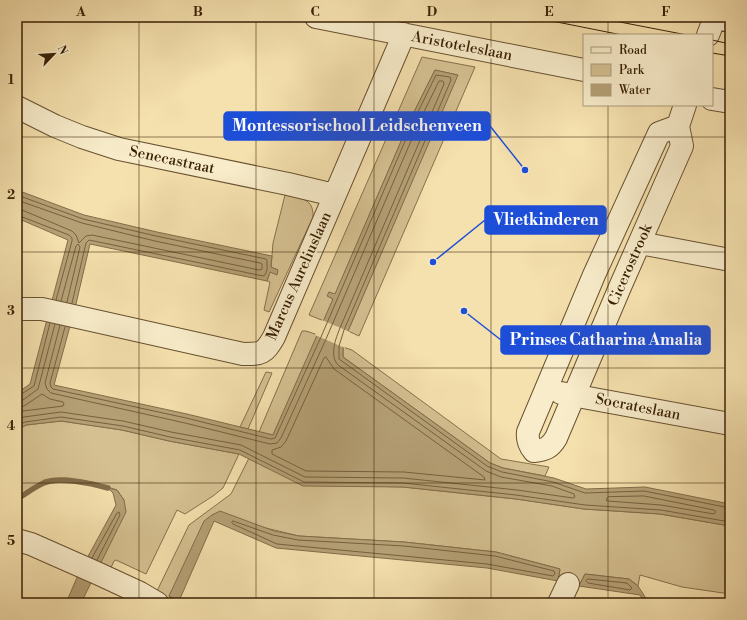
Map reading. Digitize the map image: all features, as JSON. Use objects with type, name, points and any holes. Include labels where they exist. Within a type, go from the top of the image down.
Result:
[{"type":"street","name":"Aristoteleslaan","points":[[316,17],[583,70]]},
{"type":"street","points":[[708,34],[714,17],[730,21]]},
{"type":"street","name":"Marcus Aureliuslaan","points":[[17,308],[42,309],[243,354],[259,354],[267,348],[274,337],[404,34]]},
{"type":"street","points":[[713,99],[730,102]]},
{"type":"street","name":"Cicerostrook","points":[[678,126],[659,134],[594,275],[527,438],[529,445],[534,451],[542,451],[552,445],[574,395],[682,146],[678,126],[685,106]]},
{"type":"street","name":"Senecastraat","points":[[17,107],[55,126],[82,137],[119,149],[334,195]]},
{"type":"street","points":[[640,243],[730,260]]},
{"type":"street","name":"Socrateslaan","points":[[546,390],[730,424]]},
{"type":"street","points":[[17,540],[31,544],[90,570],[140,593],[157,603]]},
{"type":"street","points":[[559,603],[568,584]]},
{"type":"green space","points":[[422,57],[475,67],[359,336],[348,331],[457,75],[435,70],[412,116],[335,295],[329,292],[328,296],[333,299],[324,321],[309,315]]},
{"type":"green space","points":[[285,195],[301,198],[309,202],[313,211],[313,217],[269,312],[264,310],[270,282],[267,281],[270,272],[278,270],[271,267],[273,243]]},
{"type":"green space","points":[[302,331],[318,335],[273,435],[259,432]]},
{"type":"green space","points":[[343,347],[352,350],[501,459],[549,467],[545,476],[503,468],[490,463],[343,357]]},
{"type":"green space","points":[[266,372],[272,373],[248,429],[240,427]]},
{"type":"green space","points":[[61,421],[122,430],[169,441],[239,454],[223,488],[185,514],[177,510],[146,574],[116,560],[114,561],[109,572],[98,567],[124,500],[117,490],[92,482],[66,478],[44,480],[17,497],[17,430],[26,425]]},
{"type":"green space","points":[[249,458],[265,467],[366,486],[403,487],[516,499],[584,509],[660,514],[730,526],[730,594],[682,587],[640,575],[638,586],[629,579],[585,574],[579,586],[558,581],[560,569],[496,552],[404,542],[299,536],[212,515],[169,596],[179,601],[178,603],[172,603],[159,597],[157,591],[189,525],[231,494]]},
{"type":"water","points":[[435,70],[458,75],[348,331],[343,347],[343,357],[490,463],[503,468],[554,478],[586,489],[645,487],[730,504],[730,526],[660,514],[584,509],[516,499],[403,487],[303,486],[239,454],[169,441],[122,430],[61,421],[26,425],[17,430],[17,393],[30,384],[68,240],[17,218],[17,190],[84,215],[272,256],[271,267],[278,270],[277,275],[270,272],[267,281],[90,244],[76,304],[54,385],[187,414],[273,435],[333,299],[327,296],[329,292],[335,294],[412,116]]},
{"type":"water","points":[[108,488],[117,490],[124,500],[126,512],[81,603],[66,603],[79,573],[116,505],[113,493]]},
{"type":"water","points":[[220,511],[274,531],[299,536],[404,542],[496,552],[560,569],[558,581],[487,568],[276,548],[214,521],[179,601],[169,596],[204,521]]},
{"type":"water","points":[[585,574],[629,579],[638,586],[649,603],[645,603],[640,595],[579,586]]},
{"type":"pier","points":[[322,320],[350,332],[345,348],[315,335]]},
{"type":"waterway","points":[[17,499],[37,486],[50,481],[58,480],[76,481],[108,488]]},
{"type":"tram line","points":[[532,17],[617,34]]},
{"type":"tram line","points":[[594,17],[682,34]]},
{"type":"tram line","points":[[713,40],[730,44]]},
{"type":"tram line","points":[[713,53],[730,56]]},
{"type":"place","name":"Montessorischool Leidschenveen","points":[[525,170]]},
{"type":"place","name":"Vlietkinderen","points":[[433,262]]},
{"type":"place","name":"Prinses Catharina Amalia","points":[[464,311]]}]
